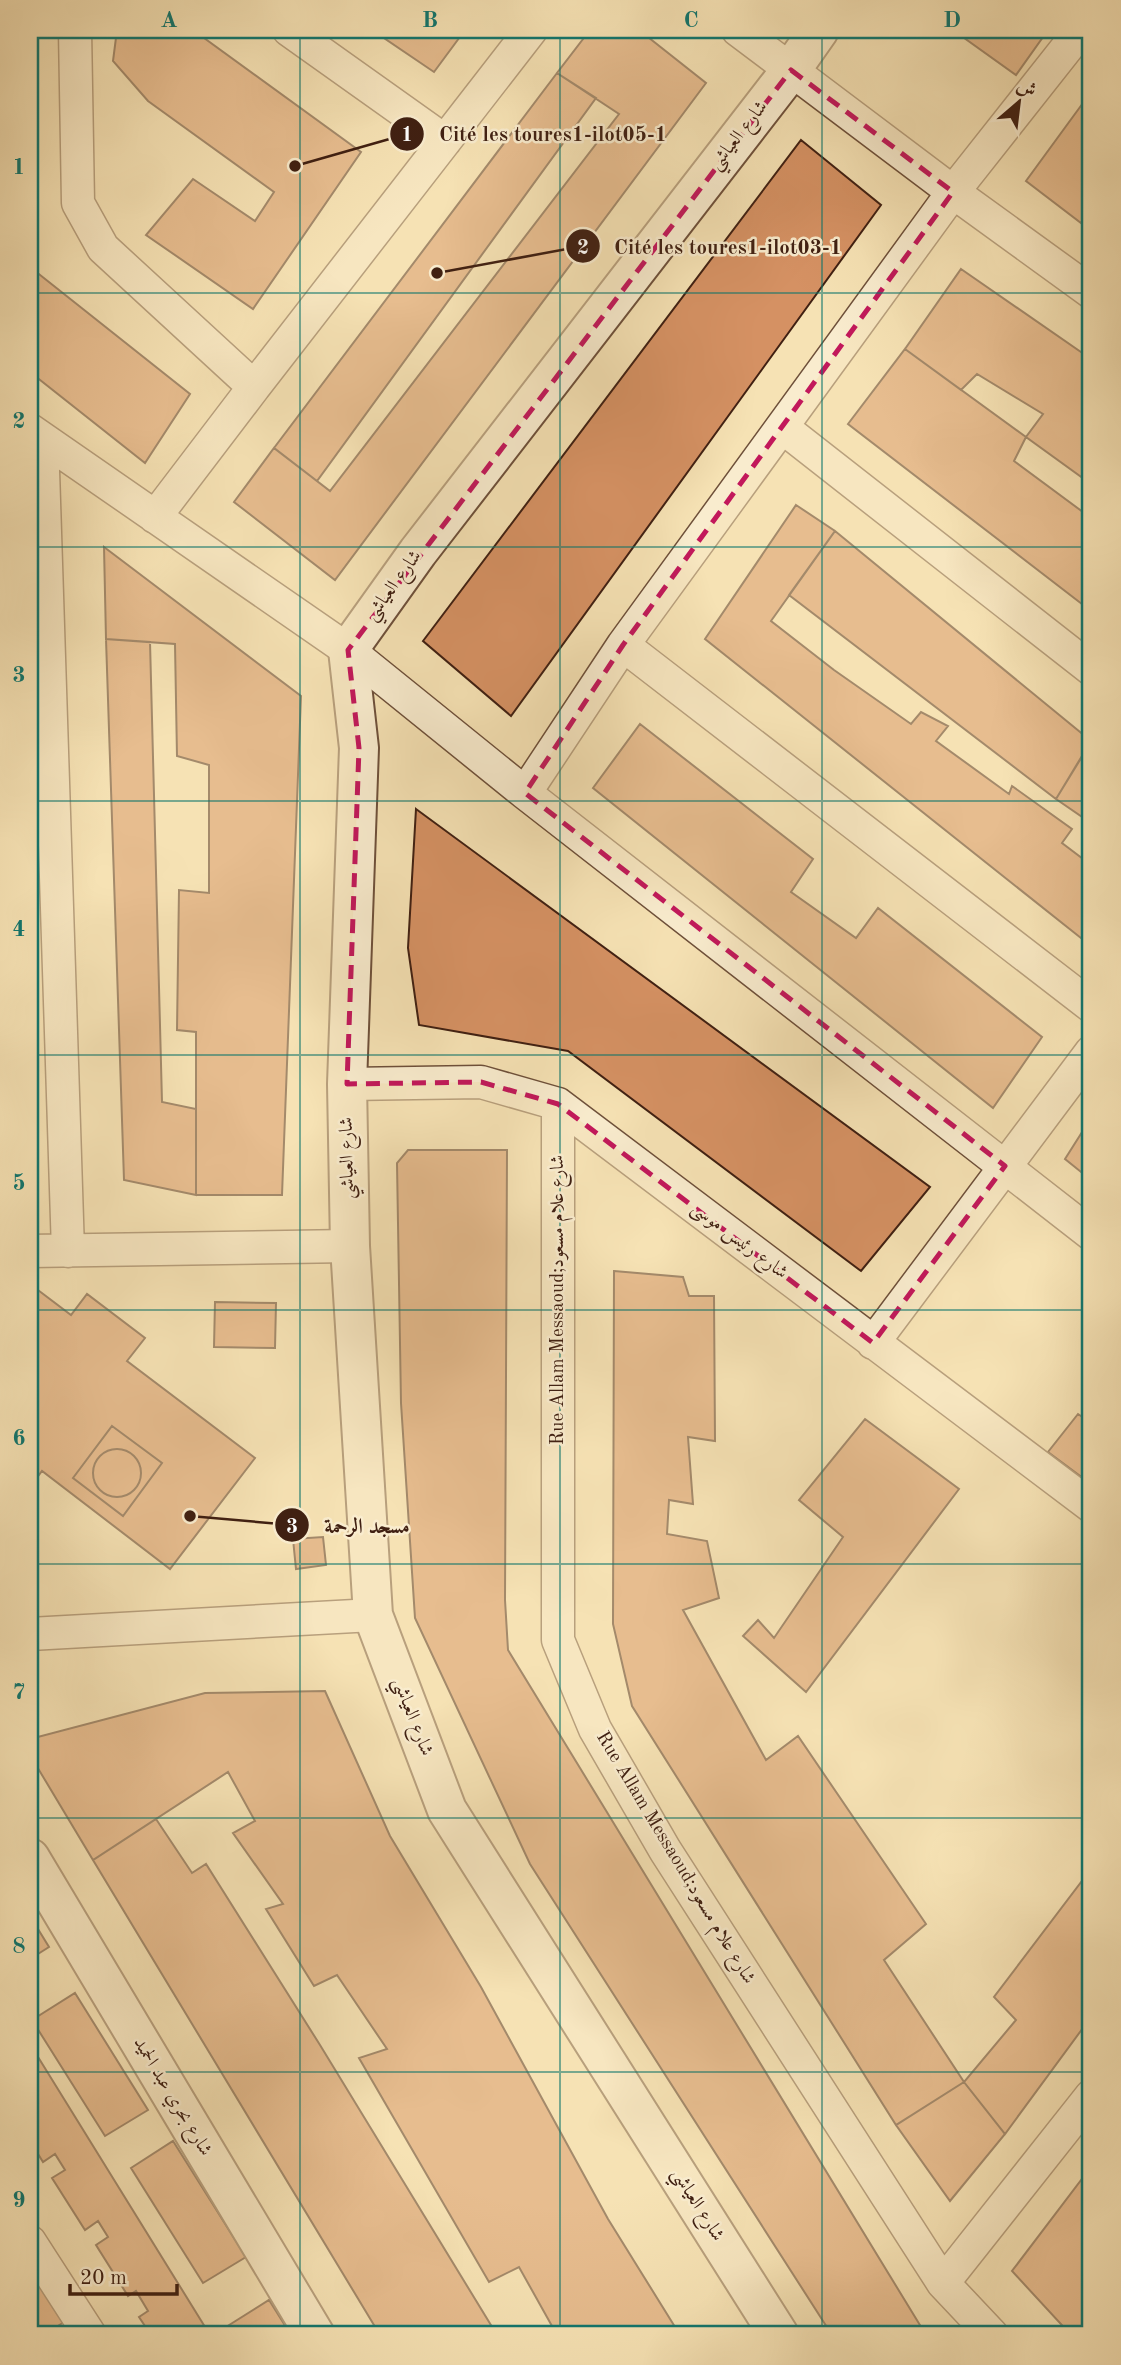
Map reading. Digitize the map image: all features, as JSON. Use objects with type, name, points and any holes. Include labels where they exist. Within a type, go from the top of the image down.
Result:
[{"type":"street","points":[[75,30],[78,203],[103,248],[254,387]]},
{"type":"street","points":[[289,30],[445,141]]},
{"type":"street","points":[[155,517],[531,30]]},
{"type":"street","points":[[738,30],[1091,292]]},
{"type":"street","name":"شارع العياشي","points":[[779,2335],[447,1810],[373,1615],[350,1246],[347,1084],[359,748],[348,650],[426,541],[791,70],[819,30]]},
{"type":"street","points":[[525,793],[623,645],[953,192],[1081,30]]},
{"type":"street","points":[[782,427],[1091,669]]},
{"type":"street","points":[[36,434],[348,650],[525,793],[1091,1234]]},
{"type":"street","points":[[36,434],[68,1251]]},
{"type":"street","points":[[623,645],[1091,1006]]},
{"type":"street","points":[[873,1343],[1091,1052]]},
{"type":"street","name":"شارع رئيس موسى","points":[[347,1084],[481,1082],[558,1104],[1091,1506]]},
{"type":"street","name":"Rue Allam Messaoud;شارع علام مسعود","points":[[558,1104],[558,1640],[596,1729],[666,1850],[943,2283],[992,2335]]},
{"type":"street","points":[[30,1251],[350,1246]]},
{"type":"street","points":[[30,1634],[373,1615]]},
{"type":"street","name":"شارع بحري عبد الحميد","points":[[30,1858],[315,2335]]},
{"type":"street","points":[[943,2283],[1091,2096]]},
{"type":"street","points":[[30,2242],[90,2335]]},
{"type":"highlighted area","points":[[791,70],[953,192],[623,645],[525,793],[1005,1166],[873,1343],[558,1104],[481,1082],[347,1084],[359,748],[348,650]]},
{"type":"building","points":[[117,30],[193,30],[361,152],[253,309],[146,235],[193,179],[255,221],[274,192],[148,101],[113,61]]},
{"type":"building","points":[[374,30],[392,30],[384,38]]},
{"type":"building","points":[[392,30],[465,30],[434,72],[384,38]]},
{"type":"building","points":[[590,30],[639,30],[706,83],[335,580],[234,502],[274,448],[330,491],[619,114],[557,73]]},
{"type":"building","points":[[953,30],[1048,30],[1016,75]]},
{"type":"building","points":[[557,73],[596,98],[317,481],[274,448]]},
{"type":"building","points":[[1091,92],[1091,208],[1081,223],[1026,181]]},
{"type":"building","points":[[801,140],[881,205],[511,716],[423,641]]},
{"type":"building","points":[[1091,208],[1091,231],[1081,223]]},
{"type":"building","points":[[30,267],[190,394],[145,463],[30,372]]},
{"type":"building","points":[[961,269],[1091,359],[1091,484],[1026,437],[1043,414],[977,374],[961,390],[905,349]]},
{"type":"building","points":[[905,349],[1026,437],[1014,461],[1091,518],[1091,611],[848,424]]},
{"type":"building","points":[[796,505],[835,531],[771,621],[834,670],[911,724],[921,712],[948,726],[936,741],[1009,794],[1012,786],[1072,829],[1062,843],[1091,865],[1091,946],[705,639]]},
{"type":"building","points":[[835,531],[1091,741],[1056,799],[789,595]]},
{"type":"building","points":[[104,547],[301,696],[282,1195],[196,1195],[196,1032],[177,1030],[179,890],[209,893],[209,765],[177,756],[175,644],[106,639]]},
{"type":"building","points":[[106,639],[150,642],[162,1102],[196,1109],[196,1195],[124,1180]]},
{"type":"building","points":[[640,724],[813,859],[791,892],[856,938],[878,908],[1042,1037],[993,1108],[593,788]]},
{"type":"building","points":[[1091,742],[1091,823],[1056,799]]},
{"type":"building","points":[[416,809],[930,1187],[861,1271],[568,1051],[419,1025],[408,948]]},
{"type":"building","points":[[30,1082],[33,1224],[30,1224]]},
{"type":"building","points":[[1091,1118],[1091,1180],[1065,1159]]},
{"type":"building","points":[[408,1150],[507,1150],[505,1600],[508,1650],[926,2335],[832,2335],[530,1864],[415,1618],[401,1403],[397,1163]]},
{"type":"building","points":[[614,1271],[683,1277],[689,1296],[714,1296],[715,1441],[688,1437],[693,1504],[669,1500],[667,1534],[707,1541],[719,1598],[683,1610],[766,1760],[798,1736],[926,1924],[884,1960],[964,2082],[896,2125],[632,1706],[613,1624]]},
{"type":"building","points":[[30,1284],[71,1315],[87,1294],[145,1338],[127,1361],[255,1458],[170,1569],[42,1471],[30,1487]]},
{"type":"building","points":[[215,1302],[276,1303],[275,1348],[214,1347]]},
{"type":"building","points":[[1078,1414],[1091,1423],[1091,1484],[1048,1452]]},
{"type":"building","points":[[865,1419],[959,1489],[806,1692],[743,1636],[758,1620],[774,1638],[843,1537],[799,1500]]},
{"type":"building","points":[[112,1426],[162,1463],[123,1516],[73,1478]]},
{"type":"building","points":[[117,1449],[134,1456],[141,1473],[134,1490],[117,1497],[100,1490],[93,1473],[100,1456]]},
{"type":"building","points":[[323,1537],[326,1565],[296,1569],[293,1539]]},
{"type":"building","points":[[325,1691],[390,1836],[481,1987],[608,2219],[680,2335],[557,2335],[519,2267],[489,2282],[359,2058],[387,2049],[337,1975],[314,1986],[266,1909],[283,1904],[233,1833],[255,1821],[228,1772],[93,1860],[30,1755],[30,1739],[205,1693]]},
{"type":"building","points":[[156,1819],[192,1873],[206,1864],[497,2335],[380,2335],[93,1860]]},
{"type":"building","points":[[1091,1869],[1091,2017],[1005,2134],[964,2082],[1016,2020],[994,1997]]},
{"type":"building","points":[[30,1916],[49,1947],[30,1959]]},
{"type":"building","points":[[75,1993],[148,2110],[105,2136],[32,2020]]},
{"type":"building","points":[[30,2044],[210,2335],[151,2335],[139,2317],[148,2311],[136,2291],[128,2296],[96,2245],[108,2237],[98,2221],[85,2230],[52,2178],[65,2170],[55,2154],[43,2162],[30,2141]]},
{"type":"building","points":[[964,2082],[1005,2134],[950,2201],[896,2125]]},
{"type":"building","points":[[173,2141],[246,2257],[203,2283],[131,2168]]},
{"type":"building","points":[[1091,2167],[1091,2335],[1071,2335],[1012,2271]]},
{"type":"building","points":[[30,2263],[66,2321],[56,2327],[61,2335],[30,2335]]},
{"type":"building","points":[[269,2300],[291,2335],[231,2335],[226,2327]]},
{"type":"place","name":"Cité les toures1-ilot05-1","points":[[295,166]]},
{"type":"place","name":"Cité les toures1-ilot03-1","points":[[437,273]]},
{"type":"place","name":"مسجد الرحمة","points":[[190,1516]]}]
